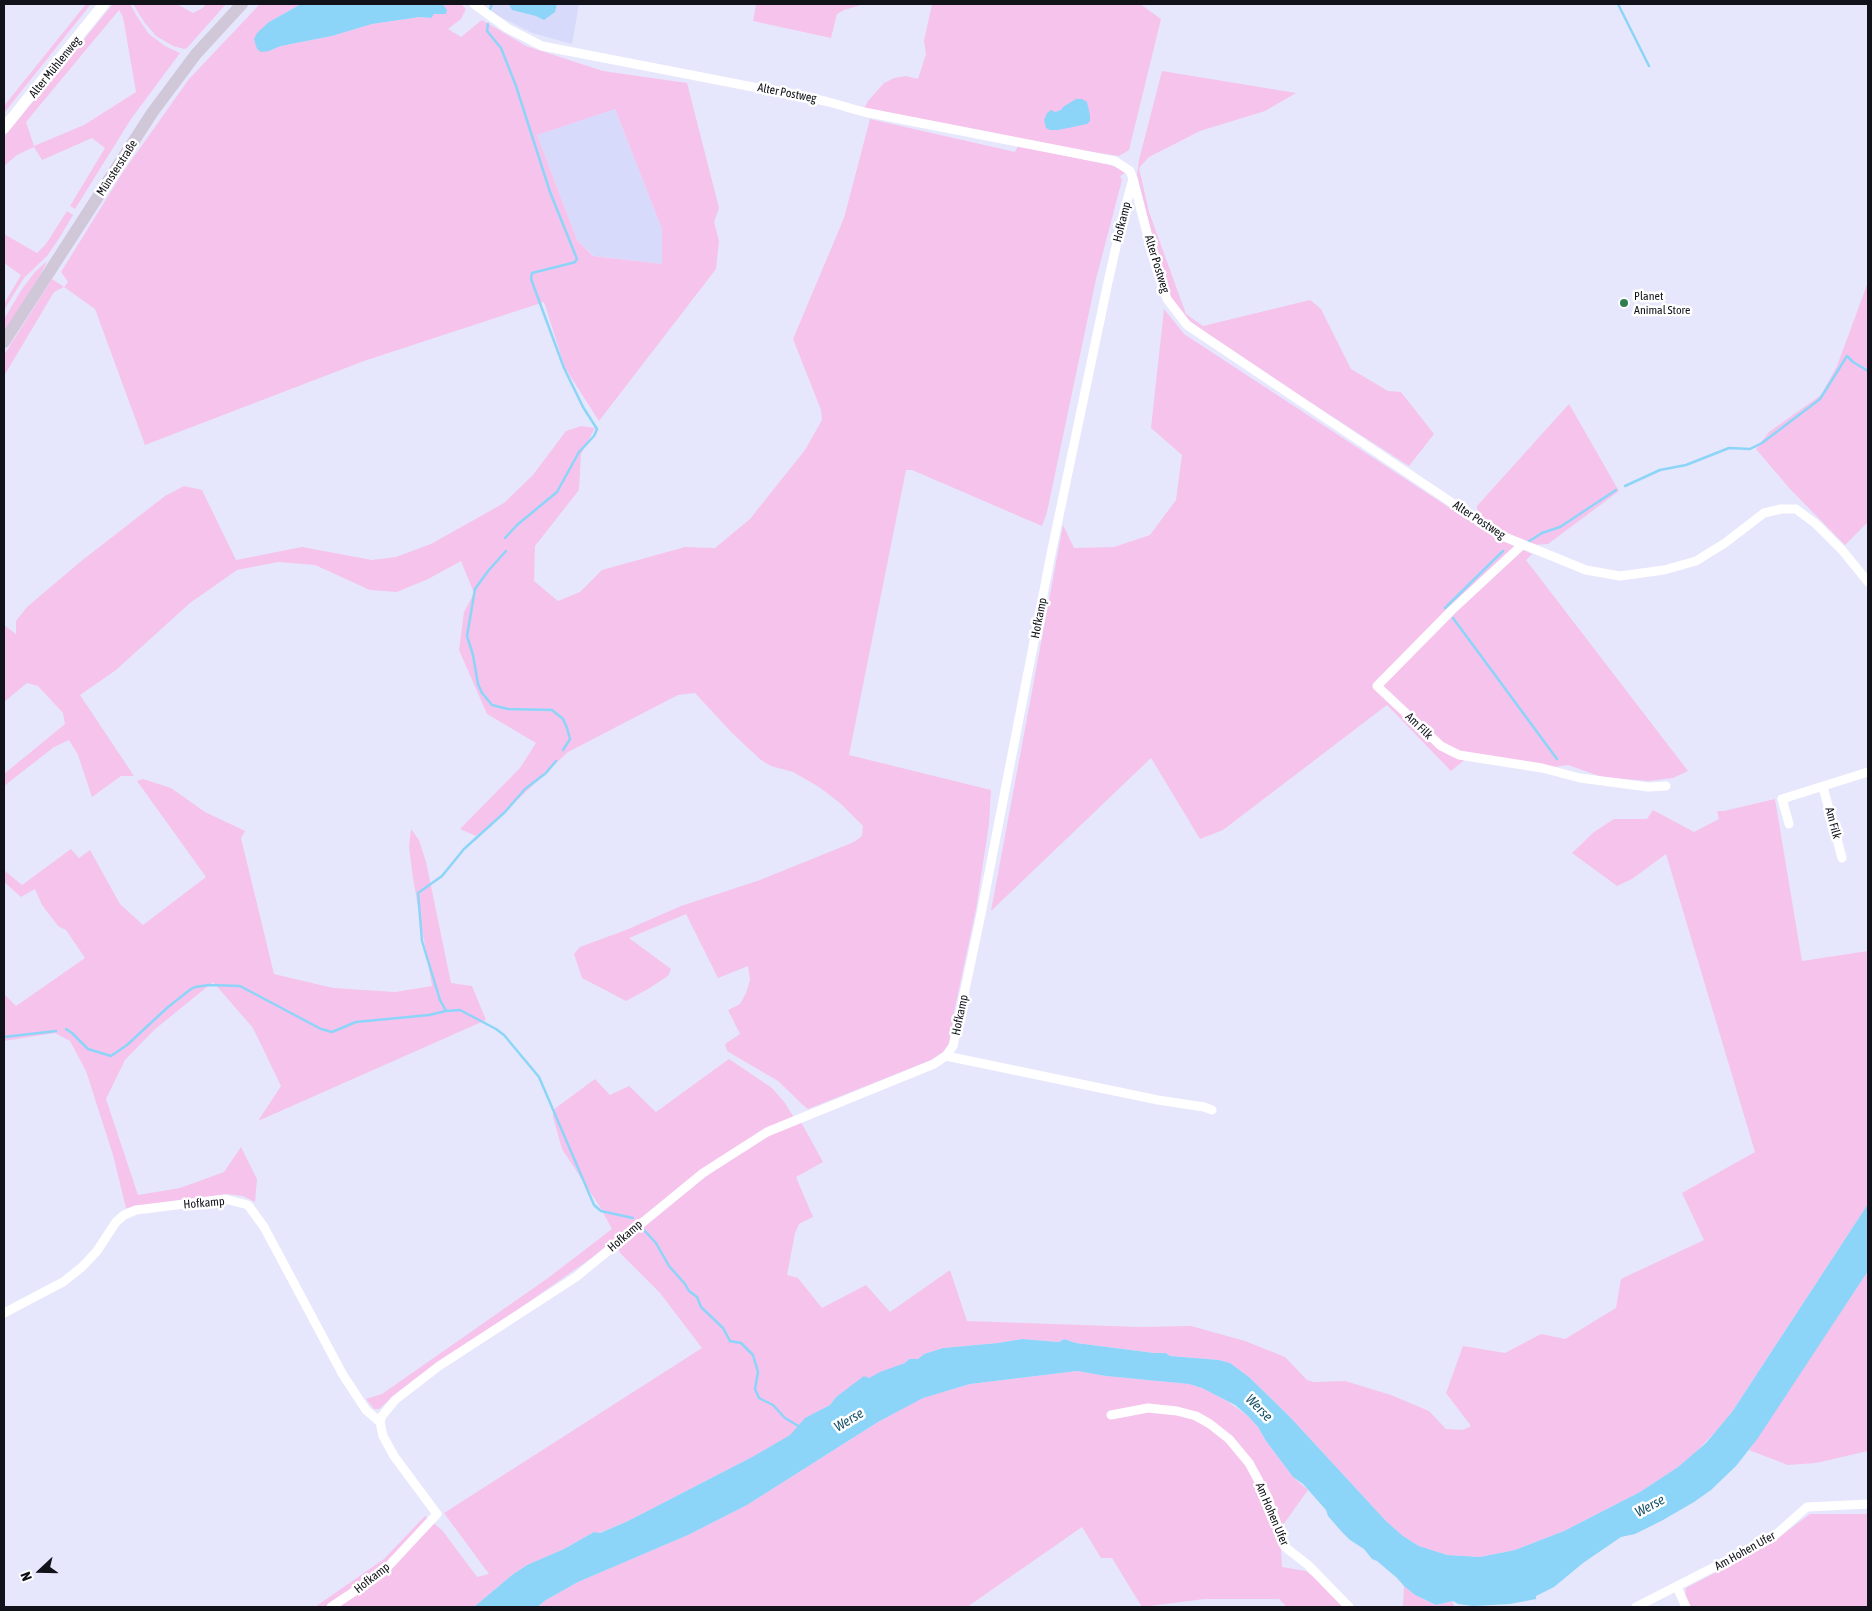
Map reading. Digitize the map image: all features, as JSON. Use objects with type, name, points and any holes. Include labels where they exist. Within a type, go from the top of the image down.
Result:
[{"type":"main road","name":"Münsterstraße","points":[[4,342],[152,113],[196,54],[242,4]]},
{"type":"street","name":"Alter Mühlenweg","points":[[4,128],[104,4]]},
{"type":"street","name":"Alter Postweg","points":[[474,4],[507,28],[542,46],[825,101],[864,112],[1115,161],[1130,172],[1155,264],[1167,299],[1187,325],[1500,535],[1586,570],[1620,576],[1664,570],[1696,561],[1725,543],[1764,513],[1781,509],[1796,509],[1816,524],[1842,550],[1868,582]]},
{"type":"street","name":"Hofkamp","points":[[380,1422],[387,1409],[411,1386],[479,1339],[576,1277],[703,1173],[767,1132],[934,1064],[946,1056],[953,1046],[1102,312],[1122,216],[1133,179]]},
{"type":"street","name":"Am Filk","points":[[1522,545],[1452,610],[1378,686],[1441,746],[1458,755],[1542,768],[1580,778],[1648,787],[1666,786]]},
{"type":"street","points":[[1789,824],[1782,800],[1868,772]]},
{"type":"street","name":"Am Filk","points":[[1823,788],[1842,858]]},
{"type":"street","points":[[946,1056],[1212,1110]]},
{"type":"street","name":"Hofkamp","points":[[4,1313],[63,1282],[82,1268],[116,1222],[124,1215],[136,1210],[225,1199],[248,1205],[264,1227],[351,1387],[366,1410],[380,1422],[383,1436],[394,1456],[437,1514],[382,1573],[331,1607]]},
{"type":"street","name":"Am Hohen Ufer","points":[[1111,1415],[1116,1416],[1148,1408],[1177,1411],[1196,1416],[1210,1424],[1229,1440],[1249,1463],[1267,1496],[1285,1547],[1308,1565],[1349,1607]]},
{"type":"street","name":"Am Hohen Ufer","points":[[1636,1607],[1773,1537],[1808,1507],[1868,1504]]},
{"type":"street","points":[[1677,1587],[1686,1607]]},
{"type":"shaded area","points":[[86,4],[91,4],[4,113],[4,106]]},
{"type":"shaded area","points":[[113,4],[130,4],[149,34],[165,46],[180,53],[131,119],[75,209],[70,206],[105,148],[92,138],[42,160],[34,147],[17,155],[4,166],[4,137]],"holes":[[[119,10],[123,17],[136,92],[84,125],[34,146],[26,122]]]},
{"type":"shaded area","points":[[133,4],[177,4],[193,13],[207,4],[226,4],[187,48],[184,49],[173,46],[156,36],[144,22]]},
{"type":"shaded area","points":[[260,4],[301,4],[269,22],[269,51],[281,46],[332,36],[372,24],[420,17],[430,18],[434,14],[446,13],[447,10],[443,4],[461,4],[466,9],[461,19],[448,29],[461,37],[482,20],[526,46],[603,71],[687,83],[719,208],[714,222],[719,241],[716,269],[599,421],[565,368],[544,302],[364,361],[145,445],[95,309],[64,287],[68,282],[61,272],[123,172],[189,79]],"holes":[[[615,109],[662,229],[662,264],[593,256],[577,240],[537,135]]]},
{"type":"shaded area","points":[[490,4],[579,4],[572,44],[532,33],[489,11]]},
{"type":"shaded area","points":[[756,4],[864,4],[837,14],[831,38],[753,21]]},
{"type":"shaded area","points":[[932,4],[1140,4],[1161,19],[1129,150],[1119,156],[1041,144],[864,109],[868,101],[884,83],[894,78],[906,76],[918,79],[926,54],[924,41]]},
{"type":"shaded area","points":[[1162,71],[1296,93],[1265,111],[1200,131],[1149,157],[1139,168],[1149,212],[1186,314],[1203,326],[1310,300],[1321,309],[1351,369],[1388,391],[1401,392],[1434,434],[1409,466],[1240,357],[1187,319],[1171,299],[1137,175],[1139,160]]},
{"type":"shaded area","points":[[615,109],[662,229],[662,264],[594,256],[577,240],[537,135]]},
{"type":"shaded area","points":[[870,119],[1015,152],[1018,146],[1110,165],[1125,173],[1120,176],[1122,180],[1096,279],[1047,512],[1042,526],[912,470],[906,470],[849,755],[991,790],[989,824],[976,909],[954,1012],[950,1042],[944,1051],[931,1060],[808,1109],[778,1081],[727,1051],[725,1044],[740,1034],[728,1010],[740,1004],[746,993],[750,980],[748,966],[718,978],[686,914],[629,938],[671,969],[668,976],[648,989],[626,1001],[582,978],[574,954],[580,947],[626,930],[681,906],[760,880],[854,842],[862,836],[863,826],[841,804],[819,787],[793,772],[771,766],[761,760],[732,733],[695,693],[678,695],[568,752],[495,821],[476,836],[460,829],[520,768],[536,743],[487,714],[459,650],[464,612],[474,593],[461,561],[428,579],[397,592],[370,590],[315,565],[278,562],[237,570],[190,603],[116,670],[80,695],[134,776],[121,776],[92,797],[78,755],[69,740],[54,747],[4,786],[4,774],[65,724],[63,713],[38,686],[27,683],[4,702],[4,625],[16,634],[16,621],[27,607],[80,562],[165,496],[184,486],[202,490],[236,560],[302,547],[372,560],[396,557],[431,544],[504,503],[533,475],[566,431],[581,426],[595,428],[581,454],[579,490],[535,546],[534,581],[558,601],[580,592],[602,570],[685,547],[715,548],[750,519],[805,450],[822,420],[821,410],[793,339],[844,218]]},
{"type":"shaded area","points":[[67,211],[73,215],[58,240],[47,256],[24,278],[4,310],[4,304],[21,275],[4,263],[4,234],[37,253],[46,244]]},
{"type":"shaded area","points":[[47,261],[38,280],[4,332],[4,319],[22,289],[35,272]]},
{"type":"shaded area","points":[[52,279],[64,287],[54,292],[4,376],[4,355]]},
{"type":"shaded area","points":[[1868,282],[1868,522],[1845,545],[1790,489],[1756,449],[1769,432],[1821,395],[1837,366]]},
{"type":"shaded area","points":[[1164,309],[1184,334],[1494,537],[1532,554],[1526,560],[1688,771],[1673,778],[1649,781],[1602,777],[1568,765],[1553,767],[1473,753],[1451,771],[1387,705],[1223,830],[1200,839],[1151,758],[991,911],[1063,525],[1074,548],[1114,547],[1150,535],[1176,500],[1182,455],[1151,428]]},
{"type":"shaded area","points":[[1569,404],[1619,491],[1548,544],[1531,545],[1503,533],[1478,515],[1477,506]]},
{"type":"shaded area","points":[[143,779],[171,788],[205,812],[245,831],[241,838],[274,974],[333,988],[395,992],[432,986],[413,878],[409,847],[411,829],[419,840],[426,862],[451,983],[472,986],[486,1020],[258,1121],[281,1086],[253,1028],[213,982],[154,1030],[125,1060],[106,1099],[138,1195],[180,1188],[224,1172],[241,1147],[257,1179],[255,1202],[243,1196],[227,1194],[126,1208],[113,1155],[86,1071],[70,1041],[55,1033],[4,1041],[4,994],[16,1006],[85,958],[66,930],[58,926],[42,905],[35,889],[21,897],[4,882],[4,870],[22,885],[71,849],[79,858],[90,850],[120,904],[143,925],[206,877],[137,781]]},
{"type":"shaded area","points":[[1775,799],[1802,961],[1868,951],[1868,1204],[1732,1412],[1695,1453],[1678,1467],[1640,1492],[1564,1531],[1515,1550],[1480,1557],[1447,1555],[1419,1546],[1403,1536],[1386,1521],[1290,1417],[1249,1377],[1230,1363],[1219,1360],[1170,1356],[1166,1353],[1076,1343],[1064,1339],[1059,1342],[1022,1339],[943,1348],[924,1354],[918,1359],[909,1359],[905,1363],[869,1378],[836,1397],[830,1405],[806,1418],[791,1435],[628,1521],[599,1533],[594,1532],[564,1549],[527,1565],[474,1607],[315,1607],[384,1559],[425,1516],[442,1530],[477,1577],[489,1574],[444,1513],[702,1348],[660,1293],[620,1253],[615,1239],[590,1259],[390,1399],[379,1409],[374,1409],[366,1399],[382,1394],[548,1278],[612,1229],[562,1149],[553,1117],[553,1110],[595,1079],[610,1095],[629,1086],[656,1112],[729,1059],[772,1088],[793,1116],[801,1122],[823,1162],[796,1177],[813,1217],[799,1224],[795,1233],[787,1275],[798,1278],[822,1308],[866,1285],[890,1312],[950,1270],[967,1321],[1139,1327],[1191,1326],[1245,1341],[1285,1357],[1307,1380],[1314,1382],[1345,1381],[1391,1395],[1429,1411],[1446,1429],[1463,1430],[1471,1426],[1446,1393],[1463,1346],[1505,1353],[1541,1334],[1565,1339],[1616,1308],[1621,1279],[1704,1240],[1682,1193],[1755,1152],[1666,854],[1632,879],[1617,886],[1572,853],[1594,832],[1614,819],[1647,819],[1653,810],[1694,832],[1719,819],[1717,811]]},
{"type":"shaded area","points":[[1868,1271],[1868,1451],[1816,1463],[1788,1465],[1749,1450]]},
{"type":"shaded area","points":[[1077,1371],[1106,1376],[1189,1384],[1202,1388],[1227,1401],[1248,1416],[1258,1427],[1293,1477],[1308,1490],[1280,1529],[1285,1542],[1281,1551],[1282,1567],[1306,1571],[1326,1587],[1343,1607],[1287,1607],[1279,1599],[1204,1599],[1142,1607],[1112,1558],[1101,1558],[1082,1527],[967,1607],[537,1607],[578,1582],[688,1535],[747,1505],[878,1422],[922,1398],[970,1384]]},
{"type":"shaded area","points":[[1810,1514],[1868,1514],[1868,1607],[1691,1607],[1685,1595],[1686,1588],[1770,1544]]},
{"type":"shaded area","points":[[1404,1586],[1415,1595],[1436,1605],[1453,1601],[1454,1607],[1403,1607]]},
{"type":"water","points":[[301,4],[443,4],[447,10],[446,14],[434,14],[431,18],[420,17],[372,24],[332,36],[281,46],[269,51],[261,52],[257,49],[254,39],[257,33],[269,22]]},
{"type":"water","points":[[509,4],[557,4],[555,12],[544,20],[512,10]]},
{"type":"water","points":[[1076,99],[1082,99],[1087,102],[1090,121],[1087,124],[1058,130],[1046,128],[1044,120],[1047,113],[1051,110],[1055,112],[1061,110]]},
{"type":"water","name":"Werse","points":[[1868,1204],[1868,1271],[1758,1438],[1736,1466],[1711,1490],[1694,1502],[1635,1534],[1621,1537],[1583,1563],[1554,1587],[1536,1596],[1536,1599],[1510,1604],[1473,1606],[1458,1604],[1453,1601],[1436,1605],[1415,1595],[1341,1531],[1328,1516],[1326,1510],[1303,1484],[1293,1477],[1258,1427],[1235,1405],[1202,1388],[1189,1384],[1106,1376],[1077,1371],[970,1384],[923,1398],[878,1422],[747,1505],[688,1535],[578,1582],[537,1607],[474,1607],[527,1565],[564,1549],[594,1532],[600,1533],[628,1521],[754,1456],[790,1435],[805,1418],[830,1405],[836,1397],[864,1376],[869,1378],[905,1363],[909,1359],[918,1359],[924,1354],[943,1348],[1022,1339],[1059,1342],[1064,1339],[1076,1343],[1166,1353],[1170,1356],[1219,1360],[1230,1363],[1249,1377],[1290,1417],[1386,1521],[1403,1536],[1419,1546],[1447,1555],[1480,1557],[1515,1550],[1564,1531],[1640,1492],[1678,1467],[1706,1443],[1732,1412]]},
{"type":"waterway","points":[[490,9],[492,4]]},
{"type":"waterway","points":[[1618,4],[1649,66]]},
{"type":"waterway","points":[[488,24],[487,31],[501,48],[516,86],[550,192],[577,259],[572,263],[532,273],[531,279],[564,368],[583,407],[597,429],[594,436],[579,452],[557,492],[517,525],[505,538]]},
{"type":"waterway","points":[[1625,486],[1660,470],[1686,465],[1729,448],[1750,449],[1762,443],[1820,399],[1847,356],[1868,371]]},
{"type":"waterway","points":[[1528,542],[1542,533],[1560,527],[1616,490]]},
{"type":"waterway","points":[[506,551],[475,589],[467,636],[473,655],[478,684],[482,693],[492,705],[508,709],[552,710],[563,719],[567,728],[570,739],[563,750]]},
{"type":"waterway","points":[[1445,608],[1503,551]]},
{"type":"waterway","points":[[1453,618],[1557,759]]},
{"type":"waterway","points":[[556,761],[546,773],[525,789],[505,812],[464,849],[442,876],[418,893],[422,941],[440,1000],[446,1011],[460,1010],[504,1035],[539,1077],[594,1205],[601,1211],[633,1218]]},
{"type":"waterway","points":[[66,1029],[88,1049],[111,1056],[127,1045],[168,1007],[191,989],[209,985],[240,986],[321,1029],[332,1032],[356,1022],[429,1015],[446,1011]]},
{"type":"waterway","points":[[4,1037],[56,1031]]},
{"type":"waterway","points":[[643,1229],[656,1243],[669,1266],[689,1291],[697,1297],[701,1307],[723,1328],[730,1341],[741,1343],[753,1355],[758,1372],[755,1389],[759,1398],[773,1405],[785,1418],[800,1427]]},
{"type":"place","name":"Planet Animal Store","points":[[1624,303]]}]
